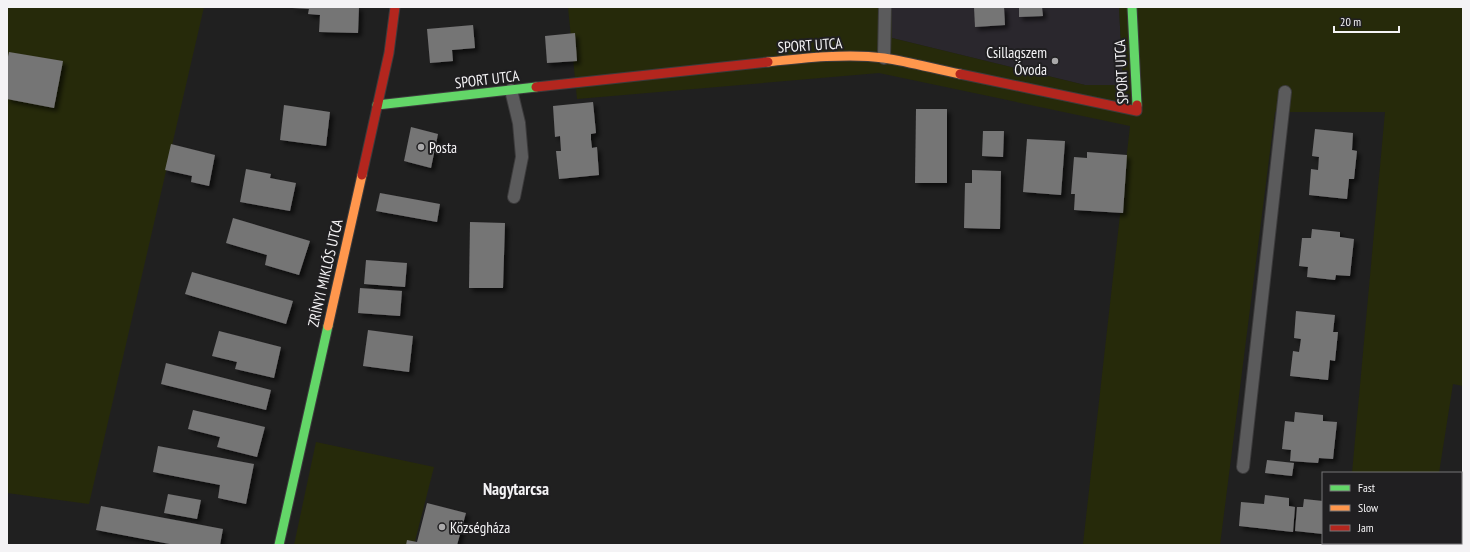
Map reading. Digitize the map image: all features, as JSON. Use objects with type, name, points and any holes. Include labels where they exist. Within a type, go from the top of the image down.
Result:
[{"type":"street","name":"ZRÍNYI MIKLÓS UTCA","points":[[279,545],[389,53],[395,7]]},
{"type":"street","name":"SPORT UTCA","points":[[377,105],[801,58],[862,56],[884,58],[1137,111],[1132,7]]},
{"type":"lane","points":[[884,58],[885,7]]},
{"type":"lane","points":[[511,90],[519,123],[522,157],[514,197]]},
{"type":"lane","points":[[1243,467],[1285,92]]},
{"type":"shaded area","name":"Csillagszem Óvoda","points":[[892,7],[1119,7],[1123,85],[1085,85],[892,38]]},
{"type":"green space","points":[[7,7],[204,7],[89,504],[7,493]]},
{"type":"green space","points":[[568,7],[892,7],[892,38],[1085,85],[1123,85],[1119,7],[1463,7],[1463,386],[1453,384],[1439,472],[1352,472],[1385,112],[1275,112],[1220,545],[1083,544],[1130,126],[879,73],[577,99]]},
{"type":"green space","points":[[316,442],[434,467],[414,545],[294,545]]},
{"type":"green space","points":[[1346,544],[1427,544],[1427,545]]},
{"type":"building","points":[[292,7],[359,7],[358,33],[319,32],[320,15],[308,14],[309,9]]},
{"type":"building","points":[[974,7],[1004,7],[1005,25],[975,27]]},
{"type":"building","points":[[1019,7],[1042,7],[1043,16],[1019,17]]},
{"type":"building","points":[[473,25],[475,48],[452,50],[453,61],[430,63],[427,29]]},
{"type":"building","points":[[575,33],[577,61],[547,63],[545,36]]},
{"type":"building","points":[[9,52],[63,61],[54,108],[7,99],[7,61]]},
{"type":"building","points":[[593,102],[596,133],[591,134],[591,140],[592,148],[597,147],[599,175],[559,179],[556,151],[561,151],[560,136],[555,137],[553,106]]},
{"type":"building","points":[[284,105],[330,112],[326,146],[280,140]]},
{"type":"building","points":[[916,109],[947,109],[947,183],[915,183]]},
{"type":"building","name":"Posta","points":[[411,127],[438,134],[431,168],[404,161]]},
{"type":"building","points":[[1315,129],[1353,133],[1352,150],[1357,151],[1354,179],[1349,179],[1347,199],[1309,195],[1311,169],[1318,170],[1319,157],[1312,156]]},
{"type":"building","points":[[983,131],[1004,131],[1003,157],[982,156]]},
{"type":"building","points":[[1027,139],[1065,141],[1061,195],[1023,192]]},
{"type":"building","points":[[171,144],[215,155],[209,186],[191,182],[192,176],[165,170]]},
{"type":"building","points":[[1087,152],[1127,155],[1123,213],[1074,210],[1075,194],[1071,194],[1074,157],[1087,158]]},
{"type":"building","points":[[246,169],[271,174],[270,178],[296,183],[290,211],[240,202]]},
{"type":"building","points":[[972,170],[1001,171],[1000,229],[964,228],[965,183],[972,183]]},
{"type":"building","points":[[380,193],[440,204],[437,222],[376,211]]},
{"type":"building","points":[[233,218],[310,241],[299,275],[265,265],[267,255],[226,243]]},
{"type":"building","points":[[470,222],[505,223],[503,288],[469,288]]},
{"type":"building","points":[[1312,229],[1340,232],[1340,237],[1354,239],[1350,276],[1336,275],[1335,280],[1307,277],[1308,267],[1299,266],[1302,238],[1311,238]]},
{"type":"building","points":[[366,260],[407,263],[405,287],[364,284]]},
{"type":"building","points":[[192,272],[293,301],[286,324],[185,294]]},
{"type":"building","points":[[360,288],[402,291],[400,316],[358,313]]},
{"type":"building","points":[[1296,311],[1335,315],[1333,332],[1338,332],[1335,361],[1330,360],[1328,380],[1290,376],[1293,351],[1299,352],[1301,339],[1294,338]]},
{"type":"building","points":[[368,330],[413,336],[409,372],[363,366]]},
{"type":"building","points":[[219,331],[281,347],[274,378],[235,369],[237,362],[212,356]]},
{"type":"building","points":[[166,363],[271,390],[266,410],[161,384]]},
{"type":"building","points":[[193,410],[265,427],[257,457],[217,447],[220,437],[188,429]]},
{"type":"building","points":[[1295,412],[1323,415],[1323,421],[1337,422],[1333,459],[1319,458],[1318,463],[1290,461],[1291,450],[1282,449],[1285,421],[1294,422]]},
{"type":"building","points":[[158,446],[254,464],[246,504],[218,498],[220,485],[153,472]]},
{"type":"building","points":[[1267,460],[1294,463],[1292,476],[1265,473]]},
{"type":"building","points":[[168,494],[201,500],[197,519],[164,513]]},
{"type":"building","points":[[1265,495],[1289,498],[1289,506],[1295,507],[1293,532],[1239,526],[1241,502],[1264,504]]},
{"type":"building","points":[[1304,499],[1322,501],[1322,534],[1295,531],[1297,507],[1303,507]]},
{"type":"building","name":"Községháza","points":[[427,503],[466,513],[457,545],[406,545],[407,540],[417,542]]},
{"type":"building","points":[[101,506],[223,529],[220,545],[175,545],[96,530]]},
{"type":"traffic: fast","points":[[1132,7],[1137,105]]},
{"type":"traffic: fast","points":[[377,105],[536,87]]},
{"type":"traffic: fast","points":[[279,545],[328,326]]},
{"type":"traffic: slow","points":[[768,62],[856,56],[903,61],[960,74]]},
{"type":"traffic: slow","points":[[328,326],[362,175]]},
{"type":"traffic: jam","points":[[362,175],[389,53],[395,7]]},
{"type":"traffic: jam","points":[[536,87],[768,62]]},
{"type":"traffic: jam","points":[[960,74],[1137,111],[1137,105]]},
{"type":"place","name":"Csillagszem Óvoda","points":[[1055,61]]},
{"type":"place","name":"Posta","points":[[421,147]]},
{"type":"place","name":"Községháza","points":[[442,527]]},
{"type":"district","name":"Nagytarcsa","points":[[516,489]]}]
